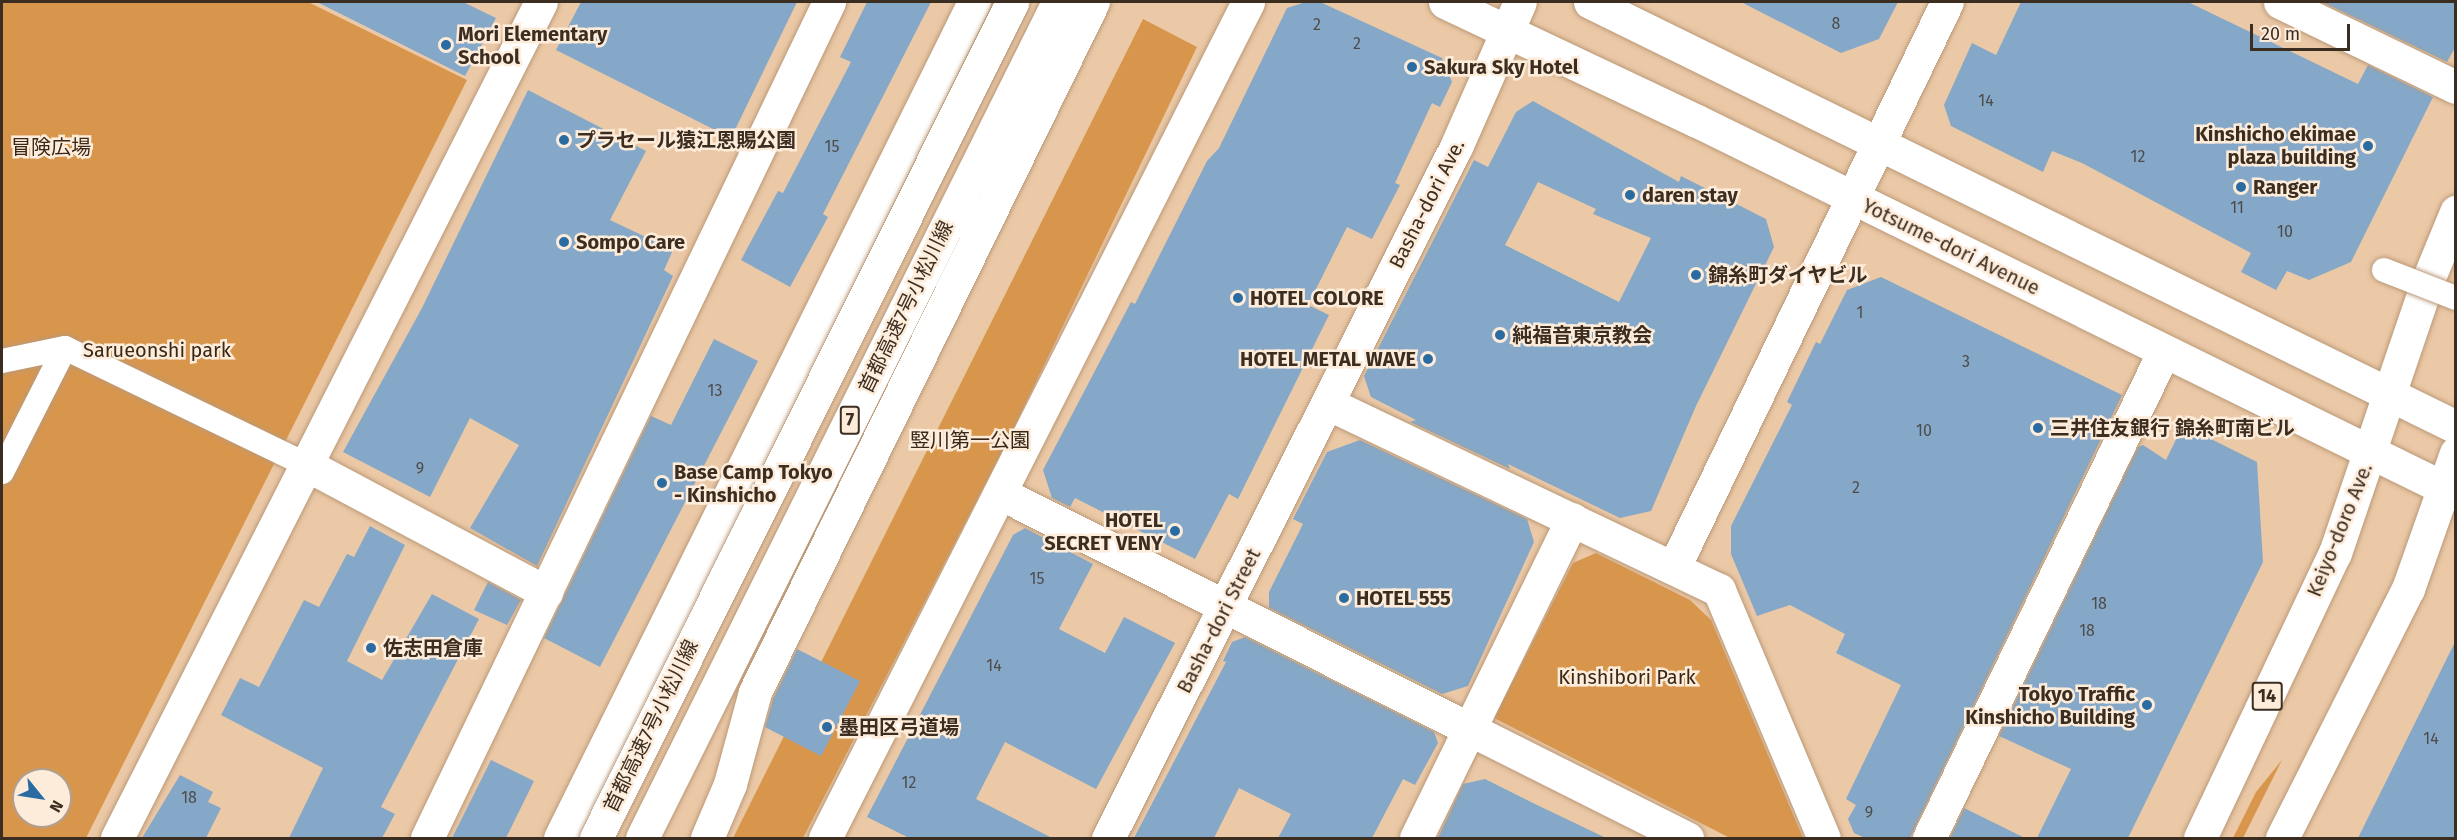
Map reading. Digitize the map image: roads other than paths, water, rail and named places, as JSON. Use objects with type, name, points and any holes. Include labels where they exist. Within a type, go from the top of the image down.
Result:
[{"type":"main road","points":[[117,838],[541,2]]},
{"type":"main road","points":[[427,838],[829,2]]},
{"type":"main road","points":[[560,838],[974,2]]},
{"type":"main road","name":"首都高速7号小松川線","points":[[596,838],[1012,2]]},
{"type":"main road","points":[[843,264],[1002,45],[1022,2]]},
{"type":"main road","name":"首都高速7号小松川線","points":[[642,838],[1058,2]]},
{"type":"main road","points":[[707,838],[730,784],[755,692],[1093,2]]},
{"type":"main road","points":[[825,838],[1248,2]]},
{"type":"main road","name":"Yotsume-dori Avenue","points":[[1445,2],[1513,16],[1852,198],[2450,492]]},
{"type":"main road","points":[[1590,2],[2260,328],[2456,427]]},
{"type":"main road","points":[[1674,567],[1947,2]]},
{"type":"main road","points":[[2280,2],[2456,87]]},
{"type":"main road","name":"Basha-dori Ave.","points":[[1329,404],[1461,138],[1513,16]]},
{"type":"main road","name":"Keiyo-doro Ave.","points":[[2200,838],[2335,553],[2371,454],[2428,280],[2456,212]]},
{"type":"main road","points":[[2428,280],[2456,240]]},
{"type":"main road","points":[[1929,838],[2164,351]]},
{"type":"main road","points":[[1329,404],[1719,590],[1824,838]]},
{"type":"main road","name":"Basha-dori Street","points":[[1108,838],[1329,404]]},
{"type":"main road","points":[[2282,838],[2408,589],[2450,492],[2456,453]]},
{"type":"main road","points":[[307,465],[546,592]]},
{"type":"main road","points":[[1000,493],[1469,729],[1668,834]]},
{"type":"main road","points":[[1416,838],[1572,519]]},
{"type":"street","points":[[2384,270],[2456,298]]},
{"type":"street","points":[[2,361],[65,348],[307,465]]},
{"type":"street","points":[[2,472],[65,348]]},
{"type":"place","name":"Mori Elementary School","points":[[446,45]]},
{"type":"place","name":"Sakura Sky Hotel","points":[[1412,67]]},
{"type":"place","name":"プラセール猿江恩賜公園","points":[[564,140]]},
{"type":"place","name":"Kinshicho ekimae plaza building","points":[[2368,146]]},
{"type":"place","name":"Ranger","points":[[2241,187]]},
{"type":"place","name":"daren stay","points":[[1630,195]]},
{"type":"place","name":"Sompo Care","points":[[564,242]]},
{"type":"place","name":"錦糸町ダイヤビル","points":[[1696,275]]},
{"type":"place","name":"HOTEL COLORE","points":[[1238,298]]},
{"type":"place","name":"純福音東京教会","points":[[1500,335]]},
{"type":"place","name":"HOTEL METAL WAVE","points":[[1428,359]]},
{"type":"place","name":"三井住友銀行 錦糸町南ビル","points":[[2038,428]]},
{"type":"place","name":"Base Camp Tokyo - Kinshicho","points":[[662,483]]},
{"type":"place","name":"HOTEL SECRET VENY","points":[[1175,531]]},
{"type":"place","name":"HOTEL 555","points":[[1344,598]]},
{"type":"place","name":"佐志田倉庫","points":[[371,648]]},
{"type":"place","name":"Tokyo Traffic Kinshicho Building","points":[[2147,705]]},
{"type":"place","name":"墨田区弓道場","points":[[827,727]]},
{"type":"park label","name":"冒険広場","points":[[51,147]]},
{"type":"park label","name":"Sarueonshi park","points":[[157,350]]},
{"type":"park label","name":"竪川第一公園","points":[[970,440]]},
{"type":"park label","name":"Kinshibori Park","points":[[1627,677]]}]
